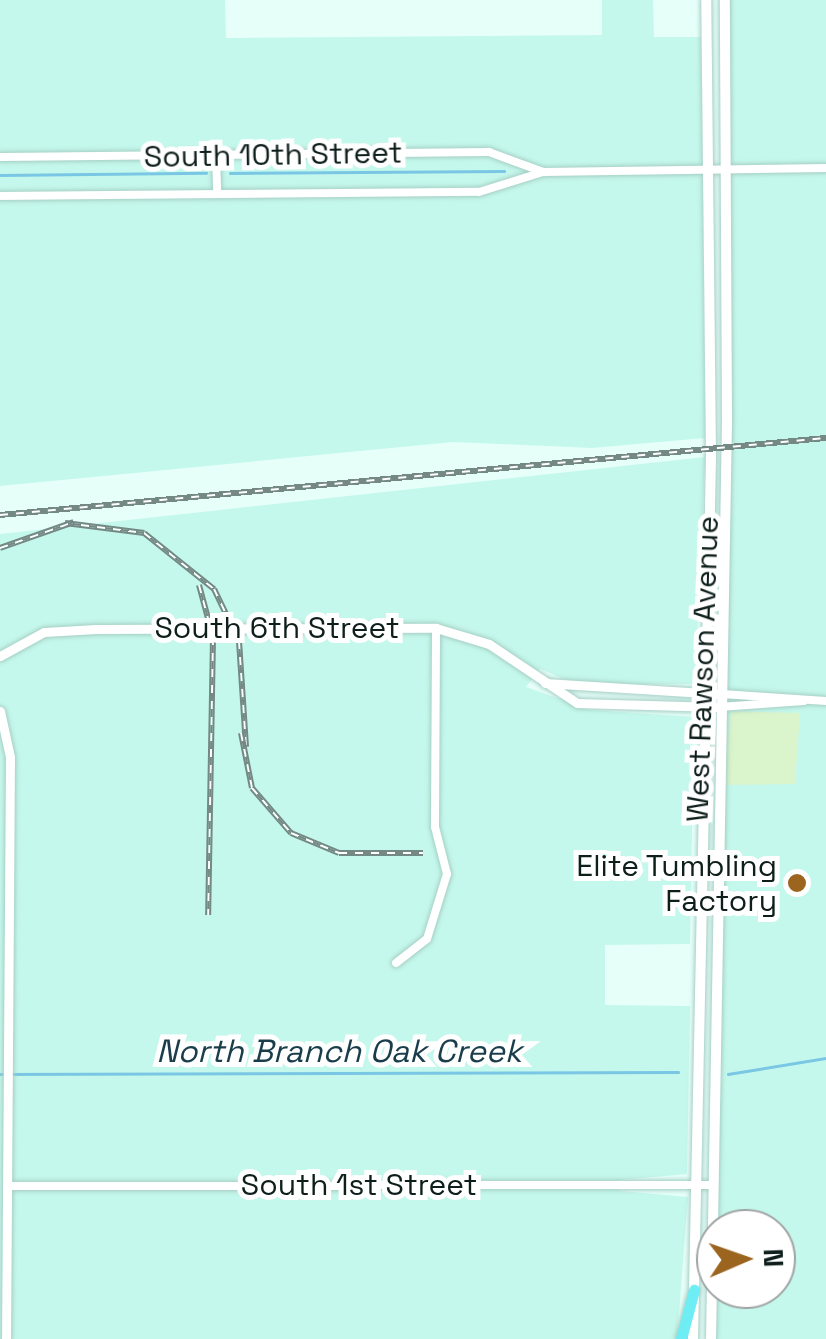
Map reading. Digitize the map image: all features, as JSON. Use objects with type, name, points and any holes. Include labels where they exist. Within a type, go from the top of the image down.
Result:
[{"type":"main road","name":"West Rawson Avenue","points":[[694,1339],[706,0]]},
{"type":"main road","name":"West Rawson Avenue","points":[[710,1339],[725,0]]},
{"type":"main road","points":[[706,37],[724,38]]},
{"type":"main road","points":[[696,970],[714,970]]},
{"type":"main road","points":[[681,1339],[694,1290]]},
{"type":"street","name":"South 10th Street","points":[[0,158],[489,152],[543,172]]},
{"type":"street","points":[[216,157],[217,194]]},
{"type":"street","name":"South 10th Street","points":[[0,196],[479,192],[543,172],[826,168]]},
{"type":"street","points":[[396,963],[426,939],[447,874],[434,827],[436,628]]},
{"type":"street","name":"South 6th Street","points":[[0,656],[44,632],[436,628],[479,639],[545,683],[589,705],[701,707],[720,700]]},
{"type":"street","name":"South 6th Street","points":[[545,683],[702,694],[720,700],[826,701]]},
{"type":"street","points":[[0,712],[10,757],[6,1339]]},
{"type":"street","name":"South 1st Street","points":[[7,1186],[712,1185]]},
{"type":"shaded area","points":[[0,0],[225,0],[226,38],[602,35],[602,0],[653,0],[654,37],[701,37],[705,438],[592,448],[453,442],[0,486]]},
{"type":"shaded area","points":[[730,0],[826,0],[826,1339],[716,1339],[717,1309],[796,1309],[796,1209],[717,1209]]},
{"type":"shaded area","points":[[705,457],[695,684],[576,684],[540,669],[526,687],[591,710],[694,717],[690,944],[605,945],[605,1005],[690,1006],[687,1174],[620,1180],[620,1191],[688,1197],[677,1339],[0,1339],[0,534]]},
{"type":"shaded area","points":[[731,711],[800,713],[795,784],[722,785]]},
{"type":"waterway","name":"North Branch Oak Creek","points":[[230,173],[504,171]]},
{"type":"waterway","name":"North Branch Oak Creek","points":[[0,175],[206,173]]},
{"type":"waterway","name":"North Branch Oak Creek","points":[[728,1074],[826,1058]]},
{"type":"waterway","name":"North Branch Oak Creek","points":[[0,1074],[678,1072]]},
{"type":"railway","points":[[0,515],[826,438]]},
{"type":"railway","points":[[0,548],[74,522]]},
{"type":"railway","points":[[65,523],[144,533],[214,589],[239,641],[246,747]]},
{"type":"railway","points":[[199,585],[213,637],[208,915]]},
{"type":"railway","points":[[241,733],[252,788],[291,833],[339,853],[423,853]]},
{"type":"place","name":"Elite Tumbling Factory","points":[[797,883]]}]
